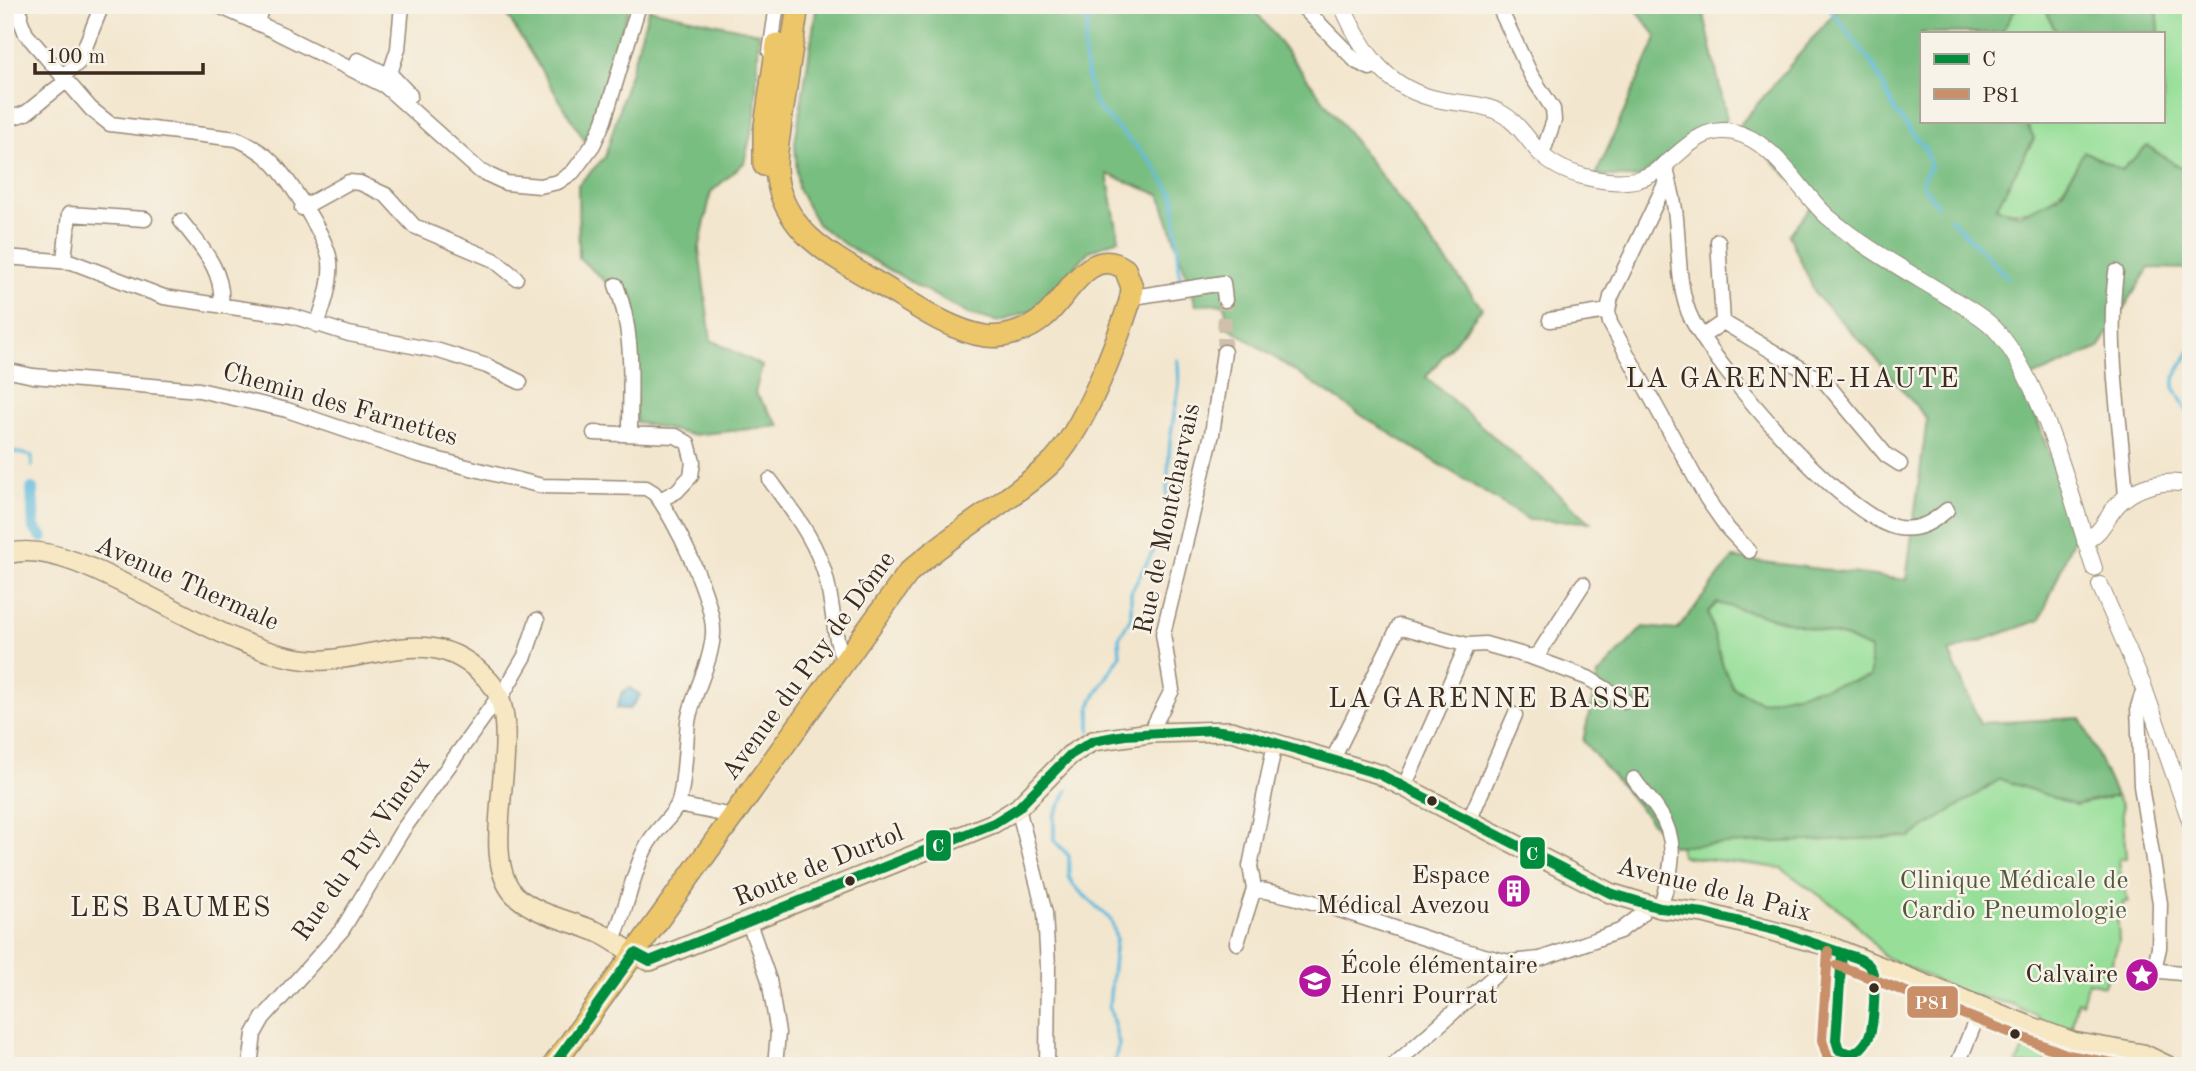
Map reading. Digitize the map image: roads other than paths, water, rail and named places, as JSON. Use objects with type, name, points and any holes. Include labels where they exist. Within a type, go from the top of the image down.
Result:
[{"type":"main road","points":[[783,5],[764,133],[766,186],[780,219],[792,234],[827,262],[950,333],[983,344],[1017,342],[1048,324],[1077,285],[1098,267],[1116,268],[1123,273],[1128,298]]},
{"type":"main road","points":[[798,5],[776,157],[777,183],[797,223],[831,256],[948,323],[986,336],[1017,332],[1044,318],[1087,269],[1097,262],[1108,261],[1125,269],[1132,287],[1128,298]]},
{"type":"main road","name":"Avenue du Puy de Dôme","points":[[553,1066],[909,572],[962,528],[1051,463],[1072,435],[1124,321],[1128,298]]},
{"type":"main road","name":"Avenue Thermale","points":[[5,555],[33,549],[63,556],[232,639],[295,658],[327,660],[401,646],[444,652],[475,668],[499,697]]},
{"type":"main road","points":[[499,697],[503,725],[501,859],[507,884],[517,897],[535,908],[614,939],[635,953]]},
{"type":"main road","name":"Avenue de la Paix","points":[[1080,748],[1104,738],[1150,733],[1231,731],[1333,758],[1405,785],[1587,884],[1652,906],[1704,913],[1829,946],[2073,1042],[2168,1066]]},
{"type":"main road","name":"Route de Durtol","points":[[635,953],[650,961],[994,823],[1018,808],[1059,764],[1080,748]]},
{"type":"street","points":[[20,5],[20,19],[26,34],[91,109],[110,124],[131,129],[221,136],[253,146],[281,172],[322,241],[330,263],[327,292],[317,325]]},
{"type":"street","points":[[5,120],[26,113],[79,62],[102,5]]},
{"type":"street","points":[[203,5],[218,6],[278,33],[327,47],[387,80],[432,117],[439,131],[471,165],[498,180],[531,186],[563,179],[581,164],[598,136],[639,5]]},
{"type":"street","points":[[257,23],[262,5]]},
{"type":"street","points":[[387,80],[398,49],[402,5]]},
{"type":"street","points":[[764,133],[767,68],[777,5]]},
{"type":"street","points":[[789,5],[789,65]]},
{"type":"street","points":[[1301,5],[1357,62],[1370,68],[1375,65]]},
{"type":"street","points":[[1342,5],[1356,38],[1375,65],[1389,78],[1424,96],[1500,112],[1520,128],[1542,155],[1578,174],[1619,182],[1645,178],[1688,144],[1712,133],[1730,132],[1747,137],[1771,156],[1845,231],[1991,326],[2018,362],[2035,395],[2094,568]]},
{"type":"street","points":[[1498,5],[1531,75],[1553,108],[1554,120],[1542,155]]},
{"type":"street","points":[[1665,163],[1665,184],[1617,283],[1608,311],[1616,336],[1707,499],[1728,529],[1749,551]]},
{"type":"street","points":[[1665,163],[1675,208],[1685,299],[1703,336],[1746,399],[1849,498],[1879,519],[1900,528],[1922,527],[1947,510]]},
{"type":"street","points":[[302,208],[348,182],[360,183],[386,195],[414,226],[490,258],[516,278]]},
{"type":"street","points":[[64,260],[69,214],[145,219]]},
{"type":"street","points":[[181,221],[218,275],[222,289],[221,306]]},
{"type":"street","points":[[1718,241],[1724,322]]},
{"type":"street","points":[[5,257],[64,260],[164,297],[292,316],[349,334],[456,356],[520,382]]},
{"type":"street","points":[[2116,272],[2112,303],[2115,386],[2126,497]]},
{"type":"street","points":[[1128,298],[1223,284],[1224,300]]},
{"type":"street","points":[[616,285],[626,312],[629,339],[630,434]]},
{"type":"street","points":[[1550,320],[1608,311]]},
{"type":"street","points":[[1703,336],[1724,322]]},
{"type":"street","points":[[1724,322],[1825,383],[1886,455],[1900,464]]},
{"type":"street","name":"Rue de Montcharvais","points":[[1150,733],[1172,690],[1163,634],[1212,434],[1224,352]]},
{"type":"street","name":"Chemin des Farnettes","points":[[5,370],[33,376],[198,390],[287,410],[416,454],[542,486],[646,488],[660,499]]},
{"type":"street","points":[[594,433],[676,436],[690,447],[691,476],[677,491],[660,499],[712,611],[713,634],[707,667],[689,717],[678,805],[658,826],[645,849],[614,939]]},
{"type":"street","points":[[770,480],[797,519],[822,565],[836,642],[844,662]]},
{"type":"street","points":[[2085,541],[2100,532],[2115,508],[2126,497],[2158,483],[2191,485]]},
{"type":"street","points":[[1531,657],[1539,653],[1583,584]]},
{"type":"street","points":[[2100,585],[2144,688],[2191,822]]},
{"type":"street","name":"Rue du Puy Vineux","points":[[250,1066],[254,1034],[263,1018],[342,930],[402,831],[499,697],[525,656],[537,620]]},
{"type":"street","points":[[1333,758],[1399,626],[1466,645],[1485,645],[1531,657],[1588,678],[1625,701]]},
{"type":"street","points":[[1405,785],[1466,645]]},
{"type":"street","points":[[2144,688],[2138,708],[2141,786],[2160,903],[2159,948],[2155,965],[2161,971],[2191,974]]},
{"type":"street","points":[[1469,821],[1515,715]]},
{"type":"street","points":[[1237,943],[1254,889],[1250,866],[1275,743]]},
{"type":"street","points":[[1254,889],[1289,894],[1471,953],[1510,962],[1540,959],[1620,931],[1652,906],[1674,850],[1670,831],[1657,808],[1634,779]]},
{"type":"street","points":[[678,805],[733,816]]},
{"type":"street","points":[[1018,808],[1045,913],[1048,966],[1046,1066]]},
{"type":"street","points":[[749,923],[769,979],[778,1032],[775,1066]]},
{"type":"street","points":[[1392,1066],[1510,962]]},
{"type":"street","points":[[1957,1066],[1982,1005]]},
{"type":"water","points":[[630,688],[640,695],[630,709],[617,708],[622,692]]},
{"type":"waterway","points":[[1091,5],[1084,51],[1088,80],[1096,106],[1152,163],[1174,196],[1180,280]]},
{"type":"waterway","points":[[1827,5],[1874,66],[1896,113],[1926,150],[1930,168],[1923,178],[1923,186],[1937,205]]},
{"type":"waterway","points":[[1950,218],[2008,278]]},
{"type":"waterway","points":[[2191,350],[2174,378],[2174,387],[2191,418]]},
{"type":"waterway","points":[[1090,731],[1090,707],[1093,699],[1120,656],[1119,638],[1131,617],[1131,592],[1165,529],[1170,440],[1179,385],[1178,360]]},
{"type":"waterway","points":[[5,450],[32,456],[32,466]]},
{"type":"waterway","points":[[32,489],[34,528],[42,537]]},
{"type":"waterway","points":[[1068,790],[1054,816],[1054,840],[1069,856],[1069,877],[1074,886],[1111,920],[1116,938],[1109,1005],[1119,1044],[1113,1066]]},
{"type":"tunnel","points":[[1224,352],[1225,300]]},
{"type":"place","name":"Espace Médical Avezou","points":[[1514,891]]},
{"type":"place","name":"Calvaire","points":[[2142,975]]},
{"type":"place","name":"École élémentaire Henri Pourrat","points":[[1315,981]]},
{"type":"district","name":"LA GARENNE-HAUTE","points":[[1793,380]]},
{"type":"district","name":"LA GARENNE BASSE","points":[[1490,700]]},
{"type":"district","name":"LES BAUMES","points":[[171,909]]},
{"type":"park label","name":"Clinique Médicale de Cardio Pneumologie","points":[[2014,896]]}]
